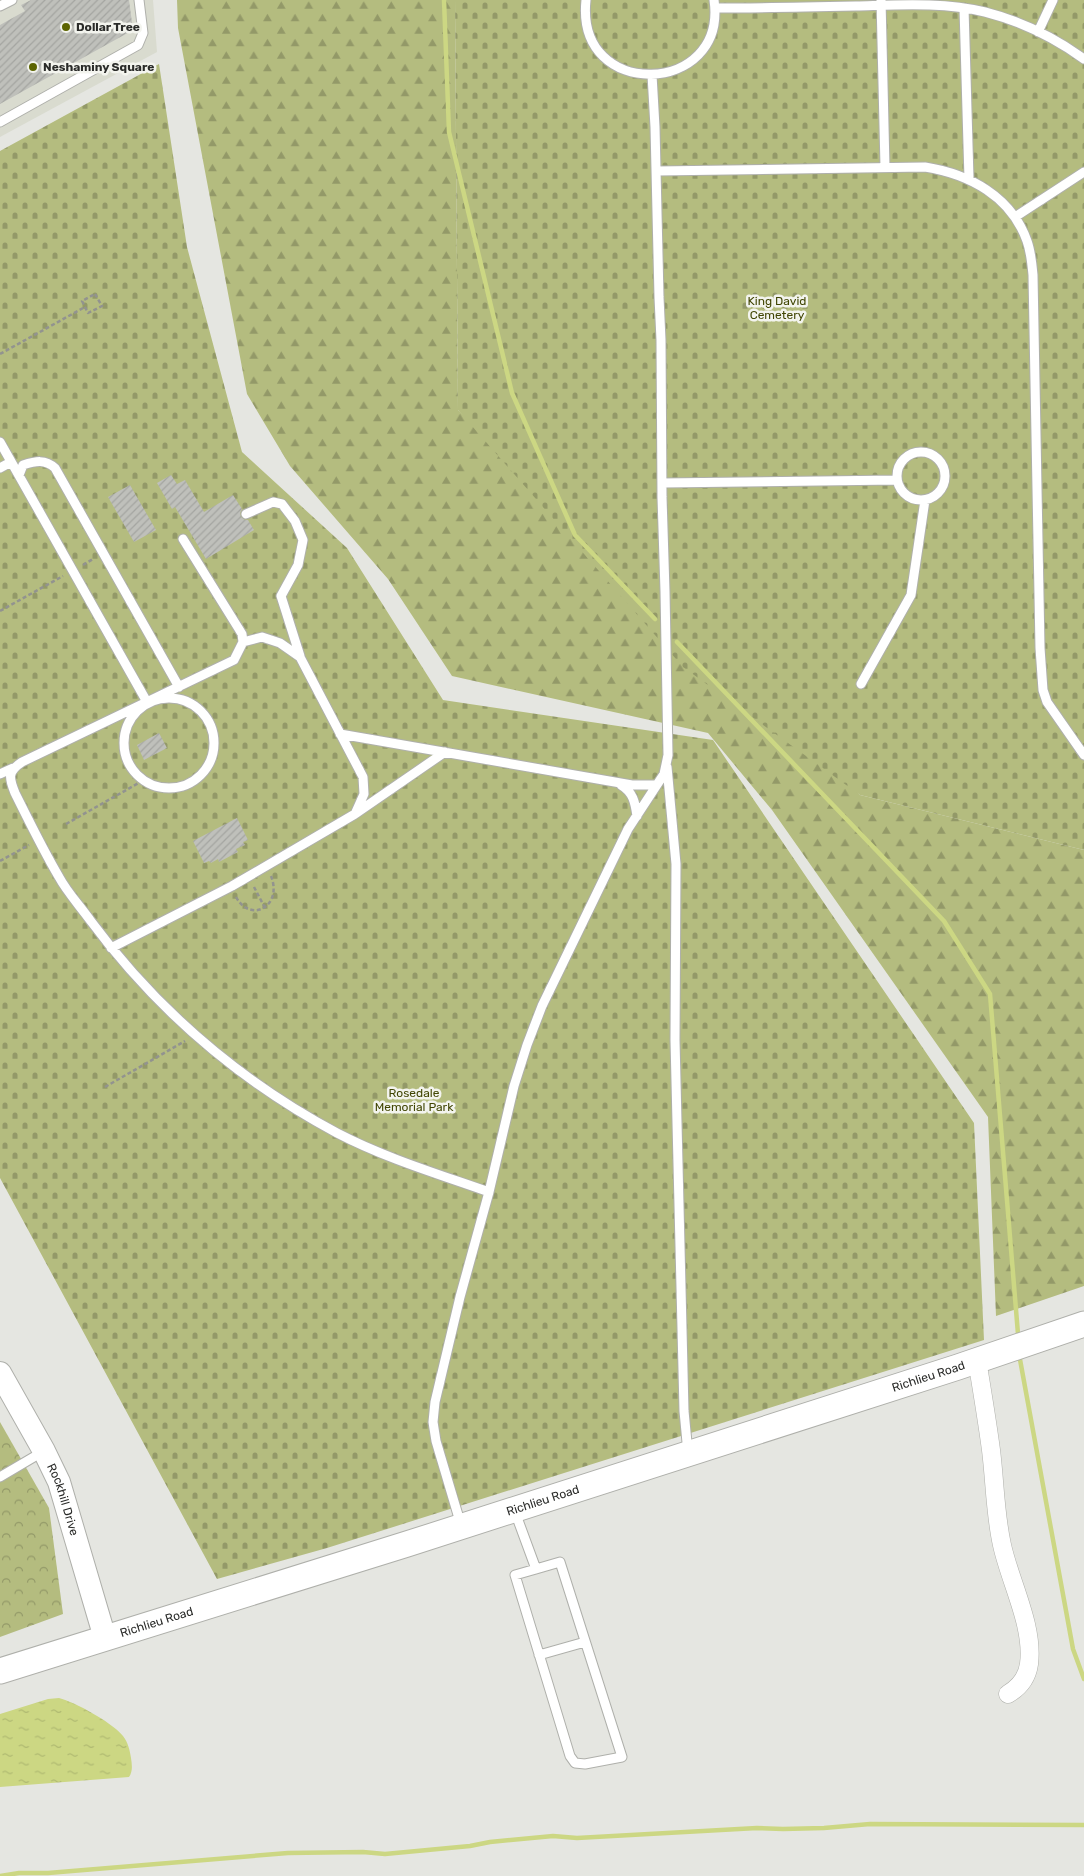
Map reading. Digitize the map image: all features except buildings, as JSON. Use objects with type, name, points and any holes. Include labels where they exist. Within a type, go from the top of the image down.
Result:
[{"type":"main road","name":"Richlieu Road","points":[[0,1671],[461,1526],[1084,1324]]},
{"type":"street","points":[[977,1360],[1002,1545],[1026,1625],[1029,1646],[1029,1663],[1026,1677],[1023,1682],[1008,1694]]},
{"type":"street","name":"Rockhill Drive","points":[[0,1373],[60,1482],[105,1638]]},
{"type":"lane","points":[[0,6],[12,0]]},
{"type":"lane","points":[[0,122],[138,45],[142,34],[139,0]]},
{"type":"lane","points":[[586,0],[587,26],[592,40],[600,52],[623,70],[637,74],[666,74],[680,68],[697,54],[710,36],[714,23],[714,4],[881,3],[964,8],[1001,17],[1038,32],[1070,49],[1084,59]]},
{"type":"lane","points":[[1038,32],[1052,0]]},
{"type":"lane","points":[[881,3],[885,167]]},
{"type":"lane","points":[[964,8],[969,179]]},
{"type":"lane","points":[[652,75],[657,171],[661,340],[667,761],[676,864],[675,1040],[684,1411],[688,1453]]},
{"type":"lane","points":[[657,171],[885,167],[938,169],[969,179],[989,191],[1014,217],[1026,240],[1033,275],[1040,638],[1043,690],[1047,702],[1084,755]]},
{"type":"lane","points":[[1014,217],[1084,172]]},
{"type":"lane","points":[[0,442],[147,702]]},
{"type":"lane","points":[[920,452],[928,453],[935,457],[944,470],[945,478],[938,492],[925,500],[910,498],[904,493],[897,480],[900,464],[905,458],[920,452]]},
{"type":"lane","points":[[0,468],[11,462]]},
{"type":"lane","points":[[19,475],[23,465],[34,462],[48,462],[55,468],[179,687]]},
{"type":"lane","points":[[662,483],[897,480]]},
{"type":"lane","points":[[861,684],[910,595],[925,500]]},
{"type":"lane","points":[[246,514],[273,502],[282,504],[295,520],[303,540],[298,565],[281,596],[300,657],[363,776],[364,794],[355,814]]},
{"type":"lane","points":[[0,774],[234,660],[243,642],[242,634],[183,539]]},
{"type":"lane","points":[[243,642],[262,637],[280,643],[300,657]]},
{"type":"lane","points":[[161,698],[177,698],[191,703],[203,712],[211,726],[214,740],[212,755],[206,769],[195,780],[182,786],[167,788],[153,785],[144,780],[130,767],[125,754],[124,739],[127,725],[135,712],[147,702],[161,698]]},
{"type":"lane","points":[[340,734],[632,785],[656,786]]},
{"type":"lane","points":[[111,948],[249,877],[355,814],[445,752]]},
{"type":"lane","points":[[461,1526],[436,1441],[433,1422],[435,1402],[514,1086],[527,1044],[542,1006],[628,829],[664,774],[667,761]]},
{"type":"lane","points":[[13,768],[10,782],[60,879],[111,948],[162,1006],[195,1036],[273,1096],[338,1133],[382,1153],[489,1192]]},
{"type":"lane","points":[[617,782],[628,789],[634,799],[637,816]]},
{"type":"lane","points":[[0,1477],[44,1451]]},
{"type":"lane","points":[[514,1509],[536,1570]]},
{"type":"lane","points":[[560,1562],[585,1642],[622,1756],[586,1764],[575,1763],[570,1756],[515,1575],[560,1562]]},
{"type":"lane","points":[[539,1655],[585,1642]]},
{"type":"path","points":[[95,294],[102,306],[88,313],[85,307],[82,302],[95,294]]},
{"type":"path","points":[[0,354],[85,307]]},
{"type":"path","points":[[0,611],[104,553]]},
{"type":"path","points":[[66,824],[144,780]]},
{"type":"path","points":[[0,861],[39,839]]},
{"type":"path","points":[[232,886],[241,906],[249,910],[259,910],[274,897],[272,880],[266,866]]},
{"type":"path","points":[[249,877],[264,906]]},
{"type":"path","points":[[105,1087],[195,1036]]},
{"type":"shaded area","points":[[0,0],[153,0],[157,52],[0,137]]},
{"type":"green space","points":[[177,0],[455,0],[458,410],[860,795],[1084,850],[1084,1286],[996,1316],[988,1117],[772,810],[708,733],[452,676],[388,579],[290,466],[247,394],[178,28]]},
{"type":"green space","name":"King David Cemetery","points":[[455,0],[1084,0],[1084,850],[860,795],[683,667],[458,410]]},
{"type":"green space","name":"Rosedale Memorial Park","points":[[159,64],[187,247],[242,452],[347,548],[443,700],[713,740],[974,1123],[984,1340],[327,1548],[217,1579],[0,1178],[0,151]]},
{"type":"green space","points":[[0,1422],[49,1508],[63,1614],[0,1637]]},
{"type":"water","points":[[59,1698],[93,1714],[111,1725],[123,1736],[131,1758],[132,1770],[129,1777],[0,1787],[0,1714],[48,1699]]},
{"type":"waterway","points":[[444,0],[449,132],[512,393],[575,535],[655,619]]},
{"type":"waterway","points":[[677,642],[944,921],[990,994],[1018,1334]]},
{"type":"waterway","points":[[1019,1354],[1073,1649],[1084,1679]]},
{"type":"waterway","points":[[0,1876],[288,1853],[363,1852],[385,1854],[553,1836],[577,1838],[757,1828],[824,1828],[870,1824],[1084,1825]]},
{"type":"place","name":"Dollar Tree","points":[[66,27]]},
{"type":"place","name":"Neshaminy Square","points":[[33,67]]}]
